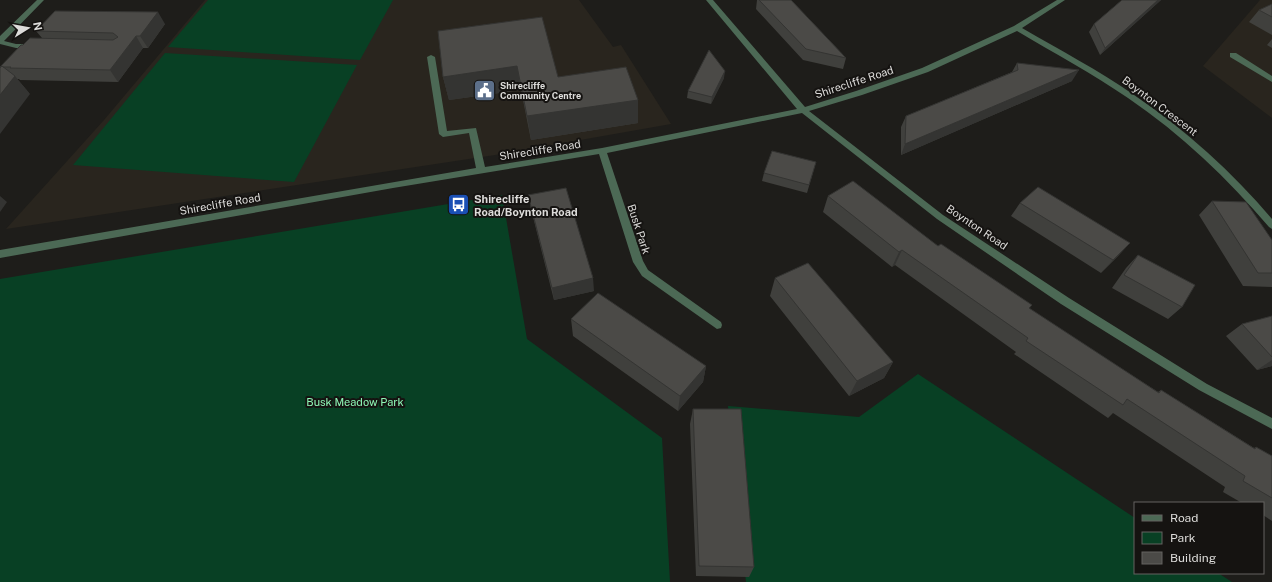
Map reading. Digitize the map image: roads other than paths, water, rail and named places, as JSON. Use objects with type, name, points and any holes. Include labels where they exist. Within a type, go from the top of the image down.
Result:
[{"type":"street","points":[[38,46],[16,46],[0,41],[41,0]]},
{"type":"street","name":"Boynton Road","points":[[709,0],[803,110],[940,217],[1065,301],[1196,383],[1272,424]]},
{"type":"street","name":"Shirecliffe Road","points":[[0,254],[602,151],[760,120],[803,110],[859,93],[925,70],[1017,28],[1062,0]]},
{"type":"street","name":"Boynton Crescent","points":[[1017,28],[1112,83],[1156,115],[1210,160],[1254,203],[1272,225]]},
{"type":"street","points":[[1233,55],[1272,80]]},
{"type":"street","points":[[431,57],[443,134],[473,130],[481,171]]},
{"type":"street","name":"Busk Park","points":[[602,151],[638,262],[645,273],[717,325]]},
{"type":"place","name":"Shirecliffe Community Centre","points":[[485,90]]},
{"type":"place","name":"Shirecliffe Road/Boynton Road","points":[[458,205]]},
{"type":"park label","name":"Busk Meadow Park","points":[[355,402]]}]
